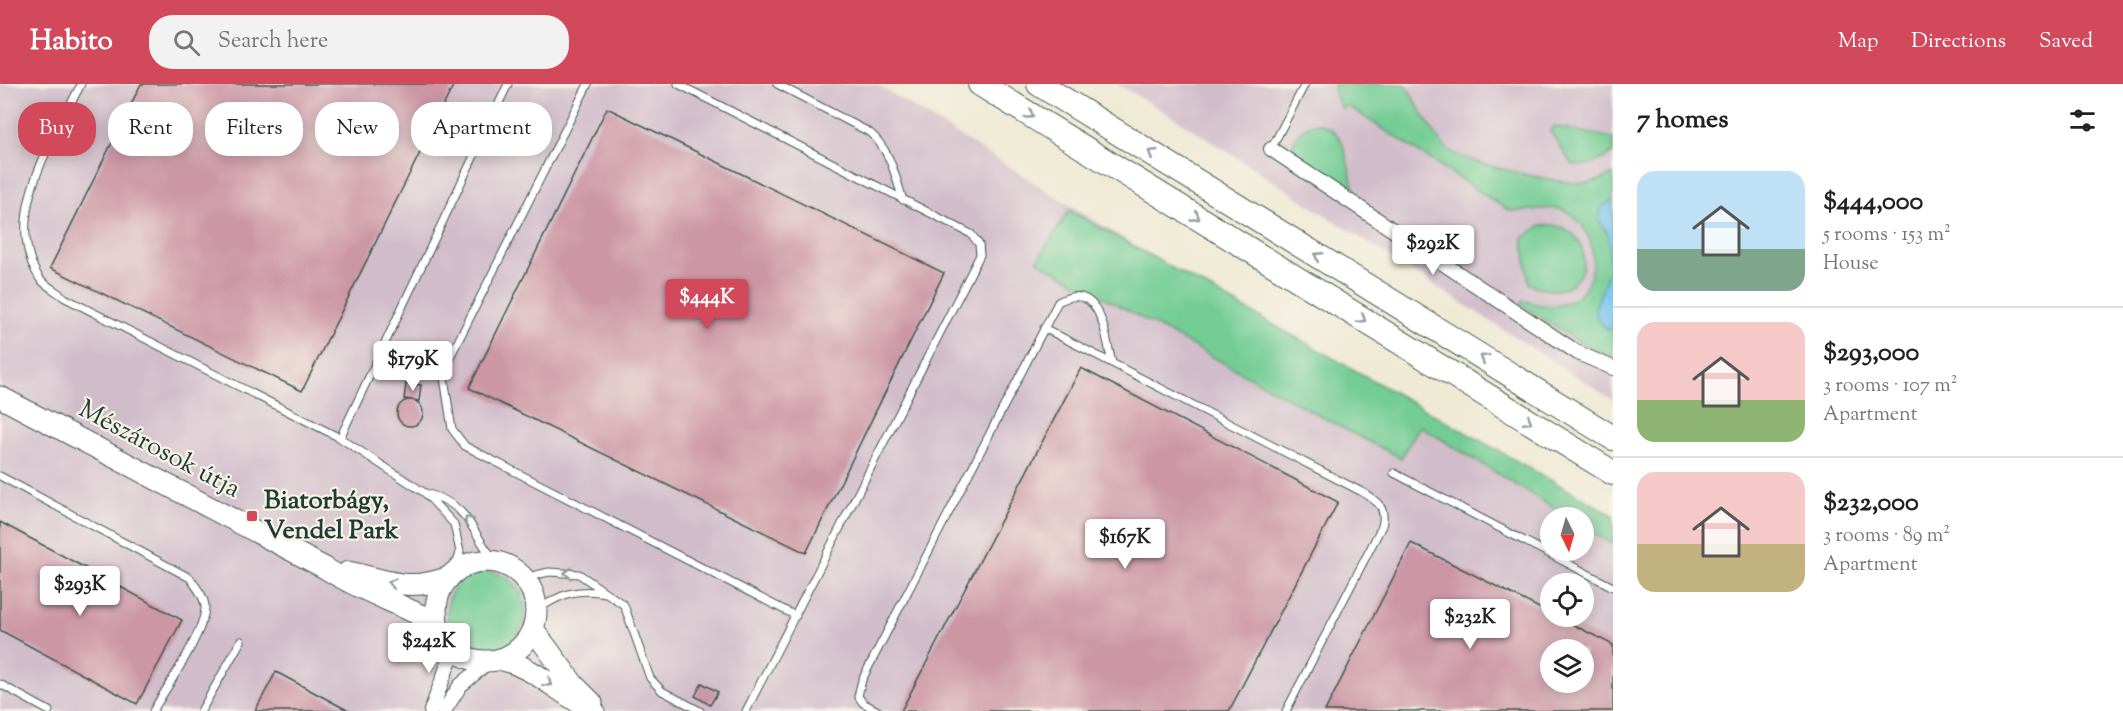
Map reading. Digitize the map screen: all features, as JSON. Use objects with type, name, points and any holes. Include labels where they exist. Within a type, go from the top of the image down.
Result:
[{"type":"highway","points":[[980,84],[1613,473]]},
{"type":"highway","points":[[1039,84],[1610,436]]},
{"type":"main road","name":"Mészárosok útja","points":[[0,397],[325,568],[354,587],[411,610],[441,632],[459,654],[469,658],[494,660],[530,669],[572,701],[594,711]]},
{"type":"main road","name":"Mészárosok útja","points":[[325,568],[400,585],[432,584],[475,562],[496,562]]},
{"type":"main road","points":[[494,660],[520,648],[534,620],[533,593],[524,578],[516,570],[496,562]]},
{"type":"main road","points":[[441,632],[437,599],[452,574]]},
{"type":"main road","points":[[534,620],[574,685],[601,711]]},
{"type":"street","points":[[1271,149],[1578,353],[1613,368]]},
{"type":"street","points":[[431,711],[449,662],[441,632]]},
{"type":"street","points":[[444,711],[460,686],[494,660]]},
{"type":"lane","points":[[81,84],[28,188],[23,208],[22,230],[40,279],[65,298],[340,438],[425,494],[454,524],[460,552],[452,574]]},
{"type":"lane","points":[[340,438],[508,84]]},
{"type":"lane","points":[[588,84],[442,371],[452,429],[465,446],[796,616]]},
{"type":"lane","points":[[678,84],[971,234],[979,244],[980,255],[746,711]]},
{"type":"lane","points":[[777,84],[869,132],[878,139],[885,148],[903,200]]},
{"type":"lane","points":[[1271,149],[1305,84]]},
{"type":"lane","points":[[878,711],[863,703],[858,696],[862,680],[1058,302],[1068,297],[1089,300],[1098,308],[1112,363]]},
{"type":"lane","points":[[1044,328],[1362,492],[1378,501],[1383,508],[1382,526],[1286,711]]},
{"type":"lane","points":[[1394,473],[1613,587]]},
{"type":"lane","points":[[0,476],[190,578],[201,594],[205,605],[200,627],[153,711]]},
{"type":"lane","points":[[425,494],[450,501],[463,513],[496,562]]},
{"type":"lane","points":[[524,578],[549,572],[579,574],[624,605],[650,678],[662,691],[700,711]]},
{"type":"lane","points":[[534,620],[552,600],[577,590],[608,593]]},
{"type":"lane","points":[[201,711],[241,641]]},
{"type":"lane","points":[[0,684],[49,711]]},
{"type":"shaded area","points":[[0,84],[876,84],[1555,507],[1540,507],[1540,561],[1594,561],[1594,531],[1613,543],[1613,711],[0,711]]},
{"type":"shaded area","points":[[1117,84],[1613,84],[1613,400],[1172,116]]},
{"type":"green space","points":[[1334,84],[1405,84],[1445,147],[1471,160],[1513,172],[1575,183],[1594,182],[1613,174],[1613,358],[1581,343],[1520,304],[1523,300],[1548,306],[1568,302],[1582,291],[1590,276],[1593,258],[1590,240],[1581,223],[1566,211],[1559,209],[1508,210],[1348,106],[1342,109],[1334,92]]},
{"type":"green space","points":[[1317,123],[1336,133],[1345,151],[1356,194],[1368,210],[1293,160],[1292,153],[1296,136],[1304,128]]},
{"type":"green space","points":[[1553,126],[1613,138],[1613,153],[1594,163],[1572,165],[1550,131]]},
{"type":"green space","points":[[1069,210],[1613,515],[1613,545],[1594,533],[1594,507],[1552,507],[1420,426],[1401,458],[1037,261]]},
{"type":"green space","points":[[1552,225],[1568,230],[1578,241],[1583,254],[1582,267],[1577,279],[1566,287],[1550,290],[1529,284],[1523,238],[1540,226]]},
{"type":"green space","points":[[486,572],[501,575],[514,583],[522,596],[525,611],[522,626],[514,639],[501,647],[486,650],[471,647],[458,639],[450,626],[447,611],[450,596],[458,583],[471,575]]},
{"type":"water","points":[[1613,200],[1613,328],[1607,329],[1598,320],[1595,309],[1610,268],[1608,234],[1599,221],[1601,207]]},
{"type":"building","points":[[141,84],[454,84],[445,102],[411,102],[411,156],[418,156],[302,391],[50,268],[108,151],[108,156],[193,156],[193,102],[132,102]]},
{"type":"building","points":[[607,108],[944,273],[806,553],[469,388]]},
{"type":"building","points":[[1081,368],[1338,502],[1229,711],[901,711]]},
{"type":"building","points":[[406,384],[421,385],[419,401],[404,399]]},
{"type":"building","points":[[410,400],[419,404],[423,413],[419,422],[410,426],[401,422],[397,413],[401,404]]},
{"type":"building","points":[[0,522],[182,620],[137,704],[0,630]]},
{"type":"building","points":[[1411,543],[1540,608],[1540,627],[1578,627],[1613,645],[1613,711],[1325,711]]},
{"type":"building","points":[[276,672],[349,711],[255,711]]},
{"type":"building","points":[[702,683],[718,692],[710,705],[695,696]]},
{"type":"place","name":"Biatorbágy, Vendel Park","points":[[252,516]]}]
